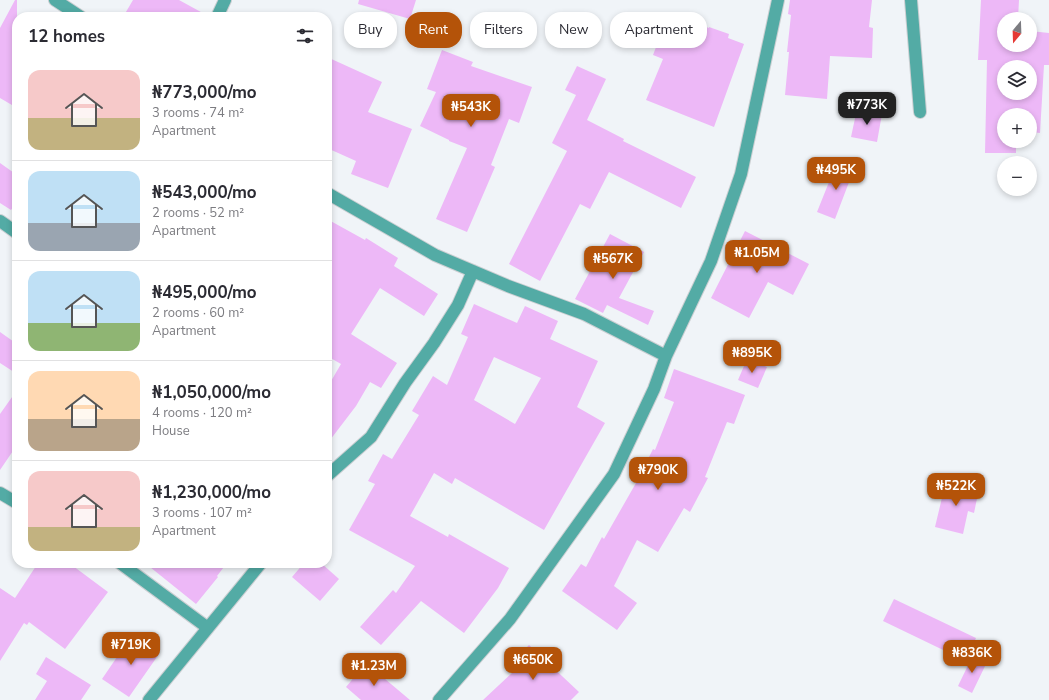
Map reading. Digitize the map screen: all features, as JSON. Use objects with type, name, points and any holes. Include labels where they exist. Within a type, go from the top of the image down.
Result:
[{"type":"street","points":[[55,0],[73,12]]},
{"type":"street","points":[[219,12],[225,0]]},
{"type":"street","points":[[439,700],[510,619],[614,474],[654,389],[666,356],[711,261],[741,174],[778,0]]},
{"type":"street","points":[[911,0],[920,112]]},
{"type":"street","points":[[332,196],[435,255],[508,286],[584,314],[666,356]]},
{"type":"street","points":[[0,220],[12,229]]},
{"type":"street","points":[[332,472],[372,437],[404,383],[434,343],[458,305],[473,271]]},
{"type":"street","points":[[0,493],[12,500]]},
{"type":"street","points":[[127,568],[208,628]]},
{"type":"street","points":[[149,700],[257,568]]},
{"type":"building","points":[[15,0],[17,0],[17,12],[12,12],[12,105],[0,98],[0,28]]},
{"type":"building","points":[[133,0],[179,0],[201,12],[126,12]]},
{"type":"building","points":[[359,0],[416,0],[412,12],[405,12],[405,18],[397,15],[397,12],[386,12],[358,4]]},
{"type":"building","points":[[790,0],[872,0],[869,27],[873,28],[872,58],[830,56],[827,99],[785,95],[789,52],[787,52],[791,15],[788,14]]},
{"type":"building","points":[[981,0],[1019,0],[1018,12],[997,12],[997,52],[1037,52],[1037,32],[1049,33],[1049,65],[1044,65],[1040,133],[1037,133],[1037,108],[997,108],[997,148],[1016,148],[1016,153],[985,153],[987,60],[978,60]]},
{"type":"building","points":[[707,27],[709,27],[729,34],[728,38],[744,44],[714,127],[646,100],[663,59],[653,55],[656,48],[707,48]]},
{"type":"building","points":[[442,50],[473,62],[471,66],[532,87],[519,123],[509,119],[491,165],[495,167],[467,232],[436,219],[467,148],[449,141],[420,126],[436,92],[427,89]]},
{"type":"building","points":[[332,59],[382,82],[368,112],[412,129],[388,188],[351,174],[356,161],[332,150]]},
{"type":"building","points":[[577,66],[606,79],[587,120],[624,139],[623,141],[696,177],[681,208],[609,172],[590,209],[580,204],[540,281],[509,264],[567,151],[552,143],[576,95],[565,90]]},
{"type":"building","points":[[857,109],[882,114],[877,142],[851,137]]},
{"type":"building","points":[[837,162],[854,169],[835,219],[817,212]]},
{"type":"building","points":[[0,163],[12,171],[12,209],[11,210],[0,203]]},
{"type":"building","points":[[332,222],[365,240],[366,238],[398,258],[394,266],[438,294],[424,316],[380,288],[351,334],[397,363],[381,388],[370,382],[356,406],[332,437],[332,379],[341,364],[332,359]]},
{"type":"building","points":[[745,231],[809,264],[793,295],[768,282],[749,318],[711,298]]},
{"type":"building","points":[[610,234],[644,252],[619,298],[654,311],[648,325],[607,305],[603,313],[575,299]]},
{"type":"building","points":[[474,304],[517,323],[525,306],[558,321],[550,339],[598,361],[577,407],[605,423],[544,530],[455,478],[452,484],[434,473],[410,516],[448,537],[449,534],[509,568],[498,588],[464,633],[421,601],[381,645],[360,627],[393,590],[396,593],[415,566],[349,530],[375,484],[368,481],[383,454],[392,459],[419,415],[412,411],[433,376],[447,385],[468,337],[461,334]],"holes":[[[494,357],[541,378],[515,424],[474,400]]]},
{"type":"building","points":[[0,332],[12,340],[12,371],[0,363]]},
{"type":"building","points":[[747,359],[767,367],[758,388],[738,380]]},
{"type":"building","points":[[674,369],[745,395],[734,424],[727,422],[705,477],[708,478],[690,512],[684,508],[658,552],[637,540],[614,586],[637,603],[617,630],[562,591],[581,564],[586,567],[602,537],[604,539],[636,483],[653,449],[655,450],[674,402],[664,398]]},
{"type":"building","points":[[12,397],[12,452],[0,470],[0,414]]},
{"type":"building","points":[[946,481],[979,489],[974,513],[968,511],[963,534],[935,527]]},
{"type":"building","points":[[35,568],[76,568],[108,592],[65,649],[29,622],[27,625],[24,623],[0,661],[0,588],[15,598]]},
{"type":"building","points":[[151,568],[223,568],[217,576],[218,577],[196,604]]},
{"type":"building","points":[[300,568],[327,568],[339,579],[320,601],[292,577]]},
{"type":"building","points":[[894,599],[976,638],[966,661],[883,621]]},
{"type":"building","points":[[132,635],[159,654],[129,697],[102,679]]},
{"type":"building","points":[[529,645],[579,692],[571,700],[483,700],[512,673],[507,668]]},
{"type":"building","points":[[973,655],[987,662],[972,693],[958,686]]},
{"type":"building","points":[[46,657],[91,685],[81,700],[35,700],[47,681],[36,674]]},
{"type":"building","points":[[366,663],[410,700],[361,700],[346,687]]}]
